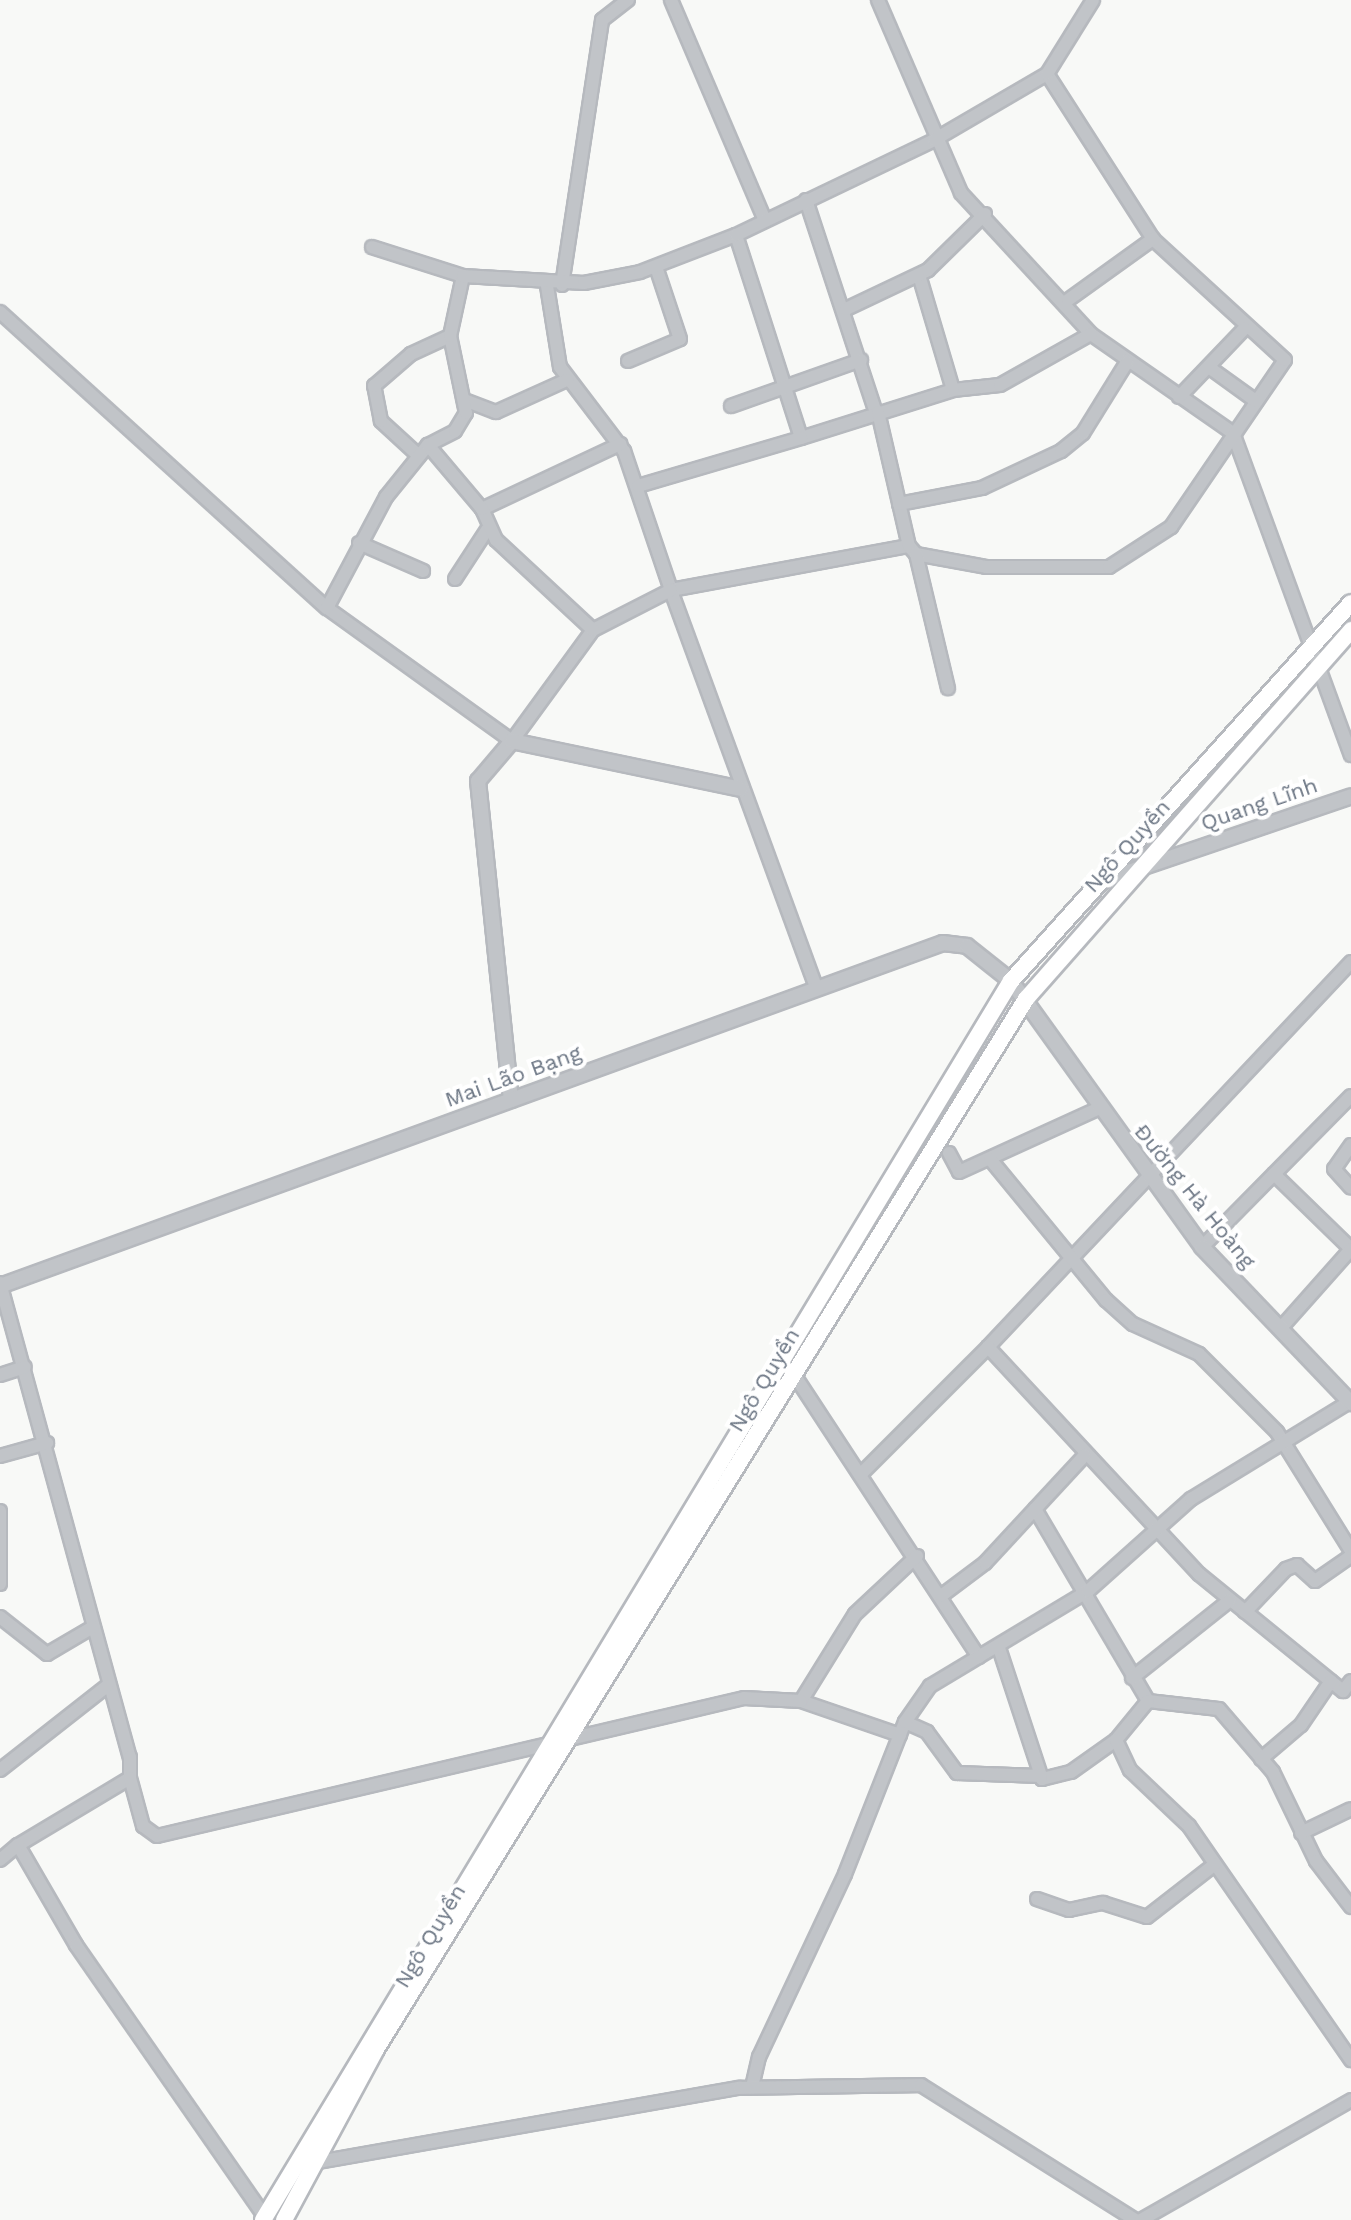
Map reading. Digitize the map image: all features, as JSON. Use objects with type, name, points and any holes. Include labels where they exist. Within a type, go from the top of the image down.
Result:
[{"type":"main road","name":"Ngô Quyền","points":[[265,2219],[546,1741],[778,1356],[1011,981],[1091,885],[1351,603]]},
{"type":"main road","name":"Ngô Quyền","points":[[284,2220],[312,2163],[568,1738],[1026,999],[1133,872],[1351,630]]},
{"type":"street","points":[[562,285],[602,20],[628,0]]},
{"type":"street","points":[[671,0],[765,220]]},
{"type":"street","points":[[878,0],[934,140],[961,193],[1068,300],[1091,334],[1233,433],[1308,650],[1351,755]]},
{"type":"street","points":[[372,247],[463,276],[547,286],[656,267],[736,235],[934,140],[1047,74],[1093,0]]},
{"type":"street","points":[[511,1100],[478,781],[512,741],[593,630],[671,590],[913,550],[986,567],[1109,567],[1171,527],[1285,360],[1245,328],[1153,239],[1047,74]]},
{"type":"street","points":[[806,200],[846,309],[877,412],[948,688]]},
{"type":"street","points":[[846,309],[919,275],[985,214]]},
{"type":"street","points":[[736,235],[801,438]]},
{"type":"street","points":[[1068,300],[1153,239]]},
{"type":"street","points":[[628,361],[680,339],[656,267]]},
{"type":"street","points":[[919,275],[953,390]]},
{"type":"street","points":[[327,608],[359,543],[419,456],[428,445],[455,431],[467,401],[450,336],[463,276]]},
{"type":"street","points":[[547,286],[567,380],[620,444],[638,486],[741,789],[816,987]]},
{"type":"street","points":[[0,312],[327,608],[512,741],[741,789]]},
{"type":"street","points":[[1179,397],[1245,328]]},
{"type":"street","points":[[638,486],[953,390],[1031,374],[1091,334]]},
{"type":"street","points":[[419,456],[381,421],[374,386],[411,354],[450,336]]},
{"type":"street","points":[[731,406],[861,360]]},
{"type":"street","points":[[899,504],[982,488],[1061,451],[1083,433],[1127,362]]},
{"type":"street","points":[[1210,368],[1256,401]]},
{"type":"street","points":[[467,401],[496,412],[567,380]]},
{"type":"street","points":[[482,509],[620,444]]},
{"type":"street","points":[[428,445],[482,509],[487,530],[593,630]]},
{"type":"street","points":[[455,579],[487,530]]},
{"type":"street","points":[[359,543],[423,571]]},
{"type":"street","name":"Quang Lĩnh","points":[[1091,885],[1351,796]]},
{"type":"street","name":"Mai Lão Bạng","points":[[0,1285],[943,943],[967,946],[1011,981],[1026,999]]},
{"type":"street","points":[[861,1474],[988,1347],[1146,1173],[1351,962]]},
{"type":"street","name":"Đường Hà Hoàng","points":[[1026,999],[1097,1109],[1202,1247],[1350,1402]]},
{"type":"street","points":[[1202,1247],[1351,1096]]},
{"type":"street","points":[[949,1153],[959,1172],[1097,1109]]},
{"type":"street","points":[[1351,1145],[1334,1169],[1351,1188]]},
{"type":"street","points":[[990,1159],[1067,1260],[1125,1319],[1199,1354],[1285,1441],[1351,1554],[1315,1581],[1297,1565],[1286,1569],[1245,1612]]},
{"type":"street","points":[[1274,1174],[1351,1249],[1280,1329]]},
{"type":"street","points":[[0,1285],[47,1443],[143,1826],[157,1836],[546,1741],[744,1698],[801,1701],[933,1738],[957,1773],[1041,1776],[1048,1781],[1071,1772],[1116,1740],[1148,1701],[1191,1700],[1219,1709],[1261,1759],[1301,1833],[1351,1907]]},
{"type":"street","points":[[988,1347],[1085,1455],[1230,1600],[1331,1681],[1348,1690]]},
{"type":"street","points":[[778,1356],[793,1371],[917,1556],[979,1657]]},
{"type":"street","points":[[0,1375],[25,1367]]},
{"type":"street","points":[[752,2087],[759,2057],[903,1728],[930,1686],[999,1648],[1088,1591],[1191,1499],[1350,1402]]},
{"type":"street","points":[[0,1456],[47,1443]]},
{"type":"street","points":[[941,1596],[975,1573],[1085,1455]]},
{"type":"street","points":[[1035,1509],[1088,1591],[1132,1678],[1148,1701]]},
{"type":"street","points":[[0,1511],[0,1584]]},
{"type":"street","points":[[801,1701],[855,1614],[917,1556]]},
{"type":"street","points":[[1132,1678],[1230,1600]]},
{"type":"street","points":[[0,1617],[47,1654],[93,1627]]},
{"type":"street","points":[[999,1648],[1041,1776]]},
{"type":"street","points":[[1261,1759],[1301,1725],[1331,1681]]},
{"type":"street","points":[[0,1770],[107,1686]]},
{"type":"street","points":[[1116,1740],[1130,1770],[1189,1826],[1351,2060]]},
{"type":"street","points":[[0,1860],[18,1845],[130,1778]]},
{"type":"street","points":[[1301,1833],[1351,1809]]},
{"type":"street","points":[[18,1845],[76,1945],[265,2219]]},
{"type":"street","points":[[1037,1899],[1069,1910],[1103,1903],[1147,1917],[1215,1864]]},
{"type":"street","points":[[312,2163],[752,2087],[921,2085],[1135,2220]]},
{"type":"street","points":[[1141,2220],[1351,2100]]}]
